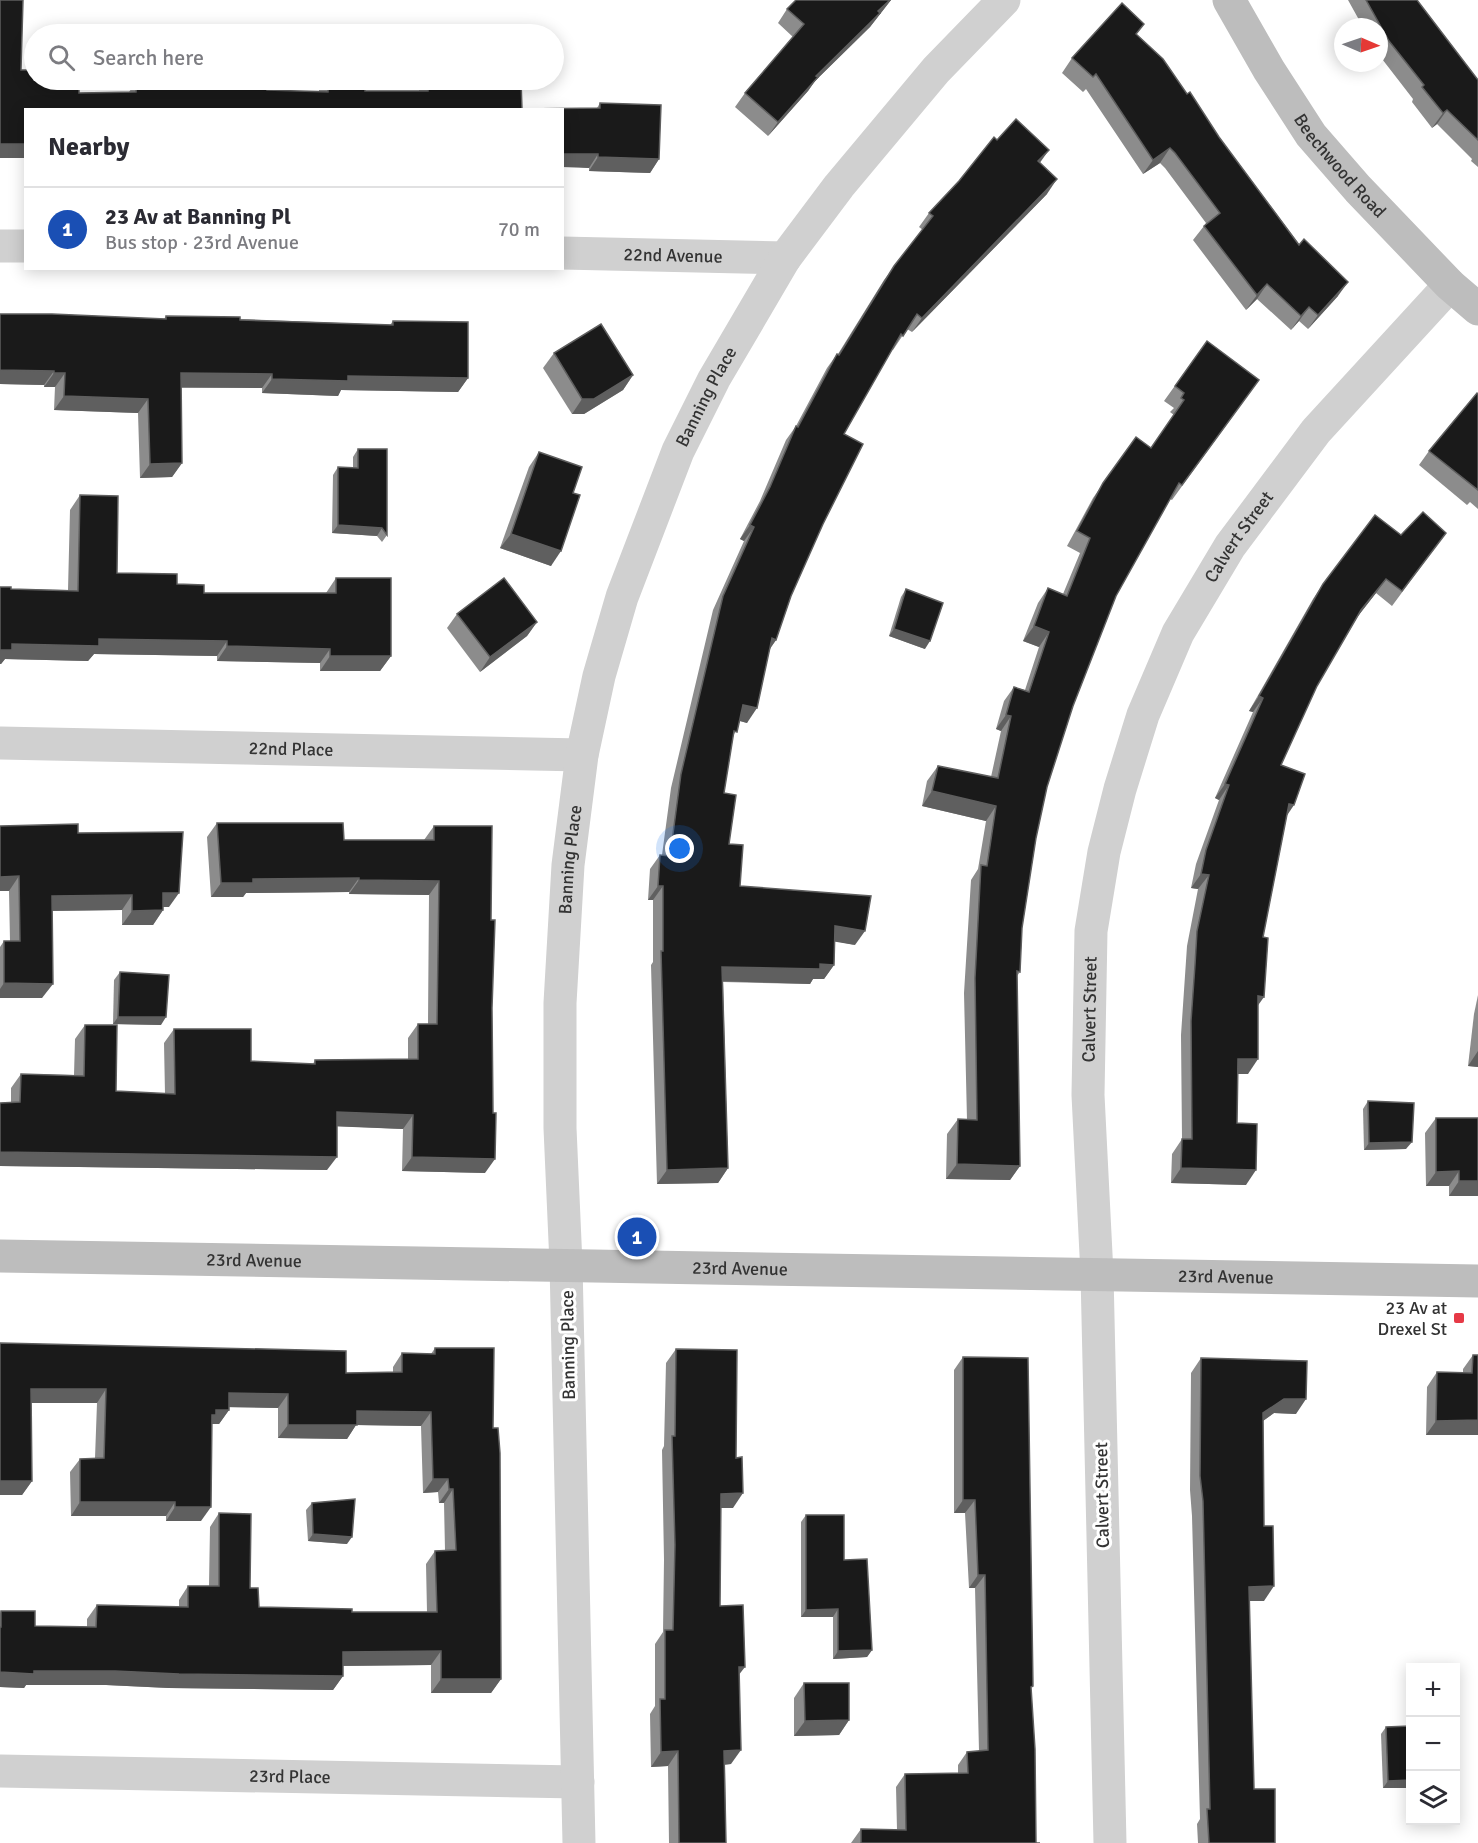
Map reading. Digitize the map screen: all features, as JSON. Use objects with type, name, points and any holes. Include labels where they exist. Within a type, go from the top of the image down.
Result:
[{"type":"street","name":"Banning Place","points":[[579,1843],[566,1264],[560,1128],[560,1003],[568,865],[582,755],[600,676],[622,597],[678,451],[714,379],[785,258],[892,121],[936,70],[1004,0]]},
{"type":"street","name":"Beechwood Road","points":[[1229,0],[1269,70],[1311,135],[1358,189],[1450,285],[1478,309]]},
{"type":"street","points":[[0,246],[24,246]]},
{"type":"street","name":"22nd Avenue","points":[[564,253],[785,258]]},
{"type":"street","name":"Calvert Street","points":[[1110,1843],[1097,1274],[1088,1095],[1091,931],[1104,852],[1120,789],[1143,715],[1178,633],[1230,546],[1316,431],[1450,285]]},
{"type":"street","name":"22nd Place","points":[[0,743],[582,755]]},
{"type":"street","name":"23rd Avenue","points":[[0,1256],[1478,1281]]},
{"type":"street","name":"23rd Place","points":[[0,1771],[578,1782]]},
{"type":"building","points":[[0,0],[23,0],[21,70],[24,70],[24,90],[79,90],[79,93],[136,92],[136,90],[328,92],[328,90],[521,90],[522,108],[24,108],[24,144],[0,144]]},
{"type":"building","points":[[796,0],[890,0],[878,11],[880,13],[816,76],[818,77],[778,122],[745,93],[804,24],[787,9]]},
{"type":"building","points":[[1366,0],[1417,0],[1478,80],[1478,140],[1447,110],[1443,113],[1389,41],[1388,18],[1376,18]]},
{"type":"building","points":[[1122,3],[1144,24],[1136,34],[1163,59],[1187,94],[1190,92],[1219,137],[1299,245],[1304,239],[1348,282],[1318,315],[1309,307],[1301,316],[1267,284],[1257,295],[1204,226],[1220,213],[1175,153],[1170,148],[1153,160],[1096,74],[1093,77],[1072,58]]},
{"type":"building","points":[[600,103],[661,105],[659,159],[598,157],[598,154],[564,154],[564,108],[600,108]]},
{"type":"building","points":[[1016,119],[1049,150],[1038,161],[1057,179],[922,318],[917,314],[903,336],[901,334],[844,434],[863,444],[823,524],[791,596],[776,640],[772,638],[757,708],[743,705],[737,732],[734,731],[724,793],[736,795],[729,844],[743,845],[740,886],[871,896],[865,931],[835,926],[834,965],[820,964],[820,969],[722,967],[728,1168],[667,1170],[661,951],[663,951],[663,886],[658,886],[660,855],[670,856],[681,774],[723,596],[754,527],[750,525],[770,487],[796,426],[798,427],[837,354],[839,355],[894,266],[933,216],[929,213],[959,181],[994,137],[997,140]]},
{"type":"building","points":[[0,314],[166,319],[166,316],[240,317],[240,320],[393,325],[393,321],[468,322],[468,378],[348,376],[348,381],[272,379],[272,374],[181,373],[182,463],[150,464],[148,399],[64,396],[65,373],[0,370]]},
{"type":"building","points":[[601,324],[633,375],[594,399],[582,399],[554,353]]},
{"type":"building","points":[[1207,341],[1259,380],[1182,485],[1179,483],[1116,596],[1073,706],[1047,787],[1036,838],[1022,928],[1020,972],[1017,971],[1020,1166],[957,1164],[958,1119],[977,1120],[975,978],[981,865],[987,866],[996,806],[932,791],[938,766],[998,778],[1011,716],[1006,715],[1014,687],[1029,692],[1049,632],[1034,626],[1048,588],[1067,596],[1090,538],[1077,531],[1103,483],[1136,437],[1151,448],[1184,400],[1181,398],[1184,393],[1175,386]]},
{"type":"building","points":[[1478,394],[1478,490],[1429,451]]},
{"type":"building","points":[[358,449],[387,449],[387,535],[382,528],[338,525],[338,467],[358,468]]},
{"type":"building","points":[[539,452],[582,467],[573,493],[580,495],[561,551],[511,534]]},
{"type":"building","points":[[80,495],[118,496],[117,573],[177,574],[177,584],[204,585],[204,593],[336,593],[336,578],[391,578],[391,656],[330,656],[330,649],[227,646],[227,641],[99,639],[99,646],[12,644],[12,650],[0,650],[0,587],[78,591]]},
{"type":"building","points":[[1423,512],[1446,533],[1402,591],[1386,579],[1361,610],[1317,686],[1281,765],[1305,774],[1294,805],[1289,804],[1263,937],[1268,938],[1264,997],[1258,996],[1258,1059],[1238,1059],[1237,1123],[1257,1124],[1256,1170],[1181,1168],[1182,1139],[1192,1139],[1191,1021],[1197,931],[1209,875],[1201,874],[1206,850],[1229,785],[1225,784],[1263,698],[1259,696],[1323,584],[1375,515],[1401,535]]},
{"type":"building","points":[[504,578],[537,622],[490,657],[457,614]]},
{"type":"building","points":[[906,589],[943,603],[930,641],[894,629]]},
{"type":"building","points":[[217,823],[343,823],[344,840],[434,840],[434,826],[492,826],[491,920],[495,920],[492,1008],[493,1113],[496,1113],[495,1159],[412,1157],[413,1115],[337,1112],[337,1157],[0,1152],[0,1103],[20,1102],[21,1074],[84,1076],[85,1025],[117,1025],[116,1091],[175,1094],[174,1029],[251,1029],[251,1061],[315,1064],[315,1060],[418,1059],[418,1024],[437,1024],[439,881],[359,880],[359,878],[253,879],[253,883],[221,883]]},
{"type":"building","points":[[78,824],[78,833],[183,832],[179,893],[163,893],[163,910],[132,911],[132,895],[52,896],[53,984],[4,983],[4,941],[20,941],[19,876],[0,877],[0,826]]},
{"type":"building","points":[[120,972],[169,975],[166,1017],[118,1017]]},
{"type":"building","points":[[1368,1101],[1414,1103],[1412,1142],[1369,1143]]},
{"type":"building","points":[[1436,1118],[1478,1118],[1478,1181],[1459,1181],[1459,1171],[1436,1172]]},
{"type":"building","points":[[0,1343],[346,1351],[346,1373],[402,1372],[402,1353],[435,1354],[435,1348],[494,1348],[493,1428],[498,1428],[500,1453],[501,1679],[441,1679],[441,1651],[343,1652],[343,1676],[115,1671],[34,1671],[34,1674],[0,1672],[1,1611],[35,1611],[35,1626],[96,1627],[97,1605],[188,1607],[188,1586],[219,1586],[219,1513],[251,1514],[250,1588],[258,1588],[259,1607],[352,1609],[352,1612],[437,1612],[435,1551],[456,1550],[453,1489],[449,1489],[448,1479],[433,1479],[431,1412],[357,1411],[357,1425],[288,1425],[288,1394],[229,1393],[229,1410],[216,1410],[216,1415],[212,1415],[211,1507],[175,1507],[175,1502],[80,1502],[80,1459],[104,1458],[106,1389],[31,1389],[32,1481],[0,1481]]},
{"type":"building","points":[[676,1349],[737,1350],[736,1458],[742,1457],[743,1493],[721,1494],[720,1606],[743,1605],[745,1667],[739,1667],[741,1750],[724,1751],[726,1843],[679,1843],[678,1751],[661,1752],[660,1699],[665,1699],[665,1630],[673,1630],[675,1545],[672,1436],[675,1436]]},
{"type":"building","points":[[1473,1355],[1478,1355],[1478,1420],[1436,1421],[1437,1372],[1472,1373]]},
{"type":"building","points":[[963,1357],[1028,1358],[1033,1686],[1031,1687],[1035,1749],[1036,1843],[861,1843],[861,1829],[906,1830],[905,1774],[968,1773],[967,1752],[988,1750],[985,1575],[978,1575],[975,1500],[963,1500]]},
{"type":"building","points":[[1201,1358],[1307,1361],[1306,1399],[1284,1399],[1263,1413],[1264,1526],[1273,1526],[1274,1586],[1249,1587],[1254,1789],[1275,1789],[1275,1843],[1209,1843],[1203,1501],[1200,1476]]},
{"type":"building","points":[[355,1499],[352,1537],[313,1534],[312,1503]]},
{"type":"building","points":[[806,1515],[844,1515],[844,1560],[867,1559],[872,1650],[838,1651],[838,1609],[806,1610]]},
{"type":"building","points":[[804,1683],[849,1683],[849,1720],[805,1721]]},
{"type":"building","points":[[1406,1726],[1406,1780],[1388,1781],[1386,1727]]},
{"type":"place","name":"23 Av at Banning Pl","points":[[637,1237]]},
{"type":"place","name":"23 Av at Drexel St","points":[[1459,1318]]}]
